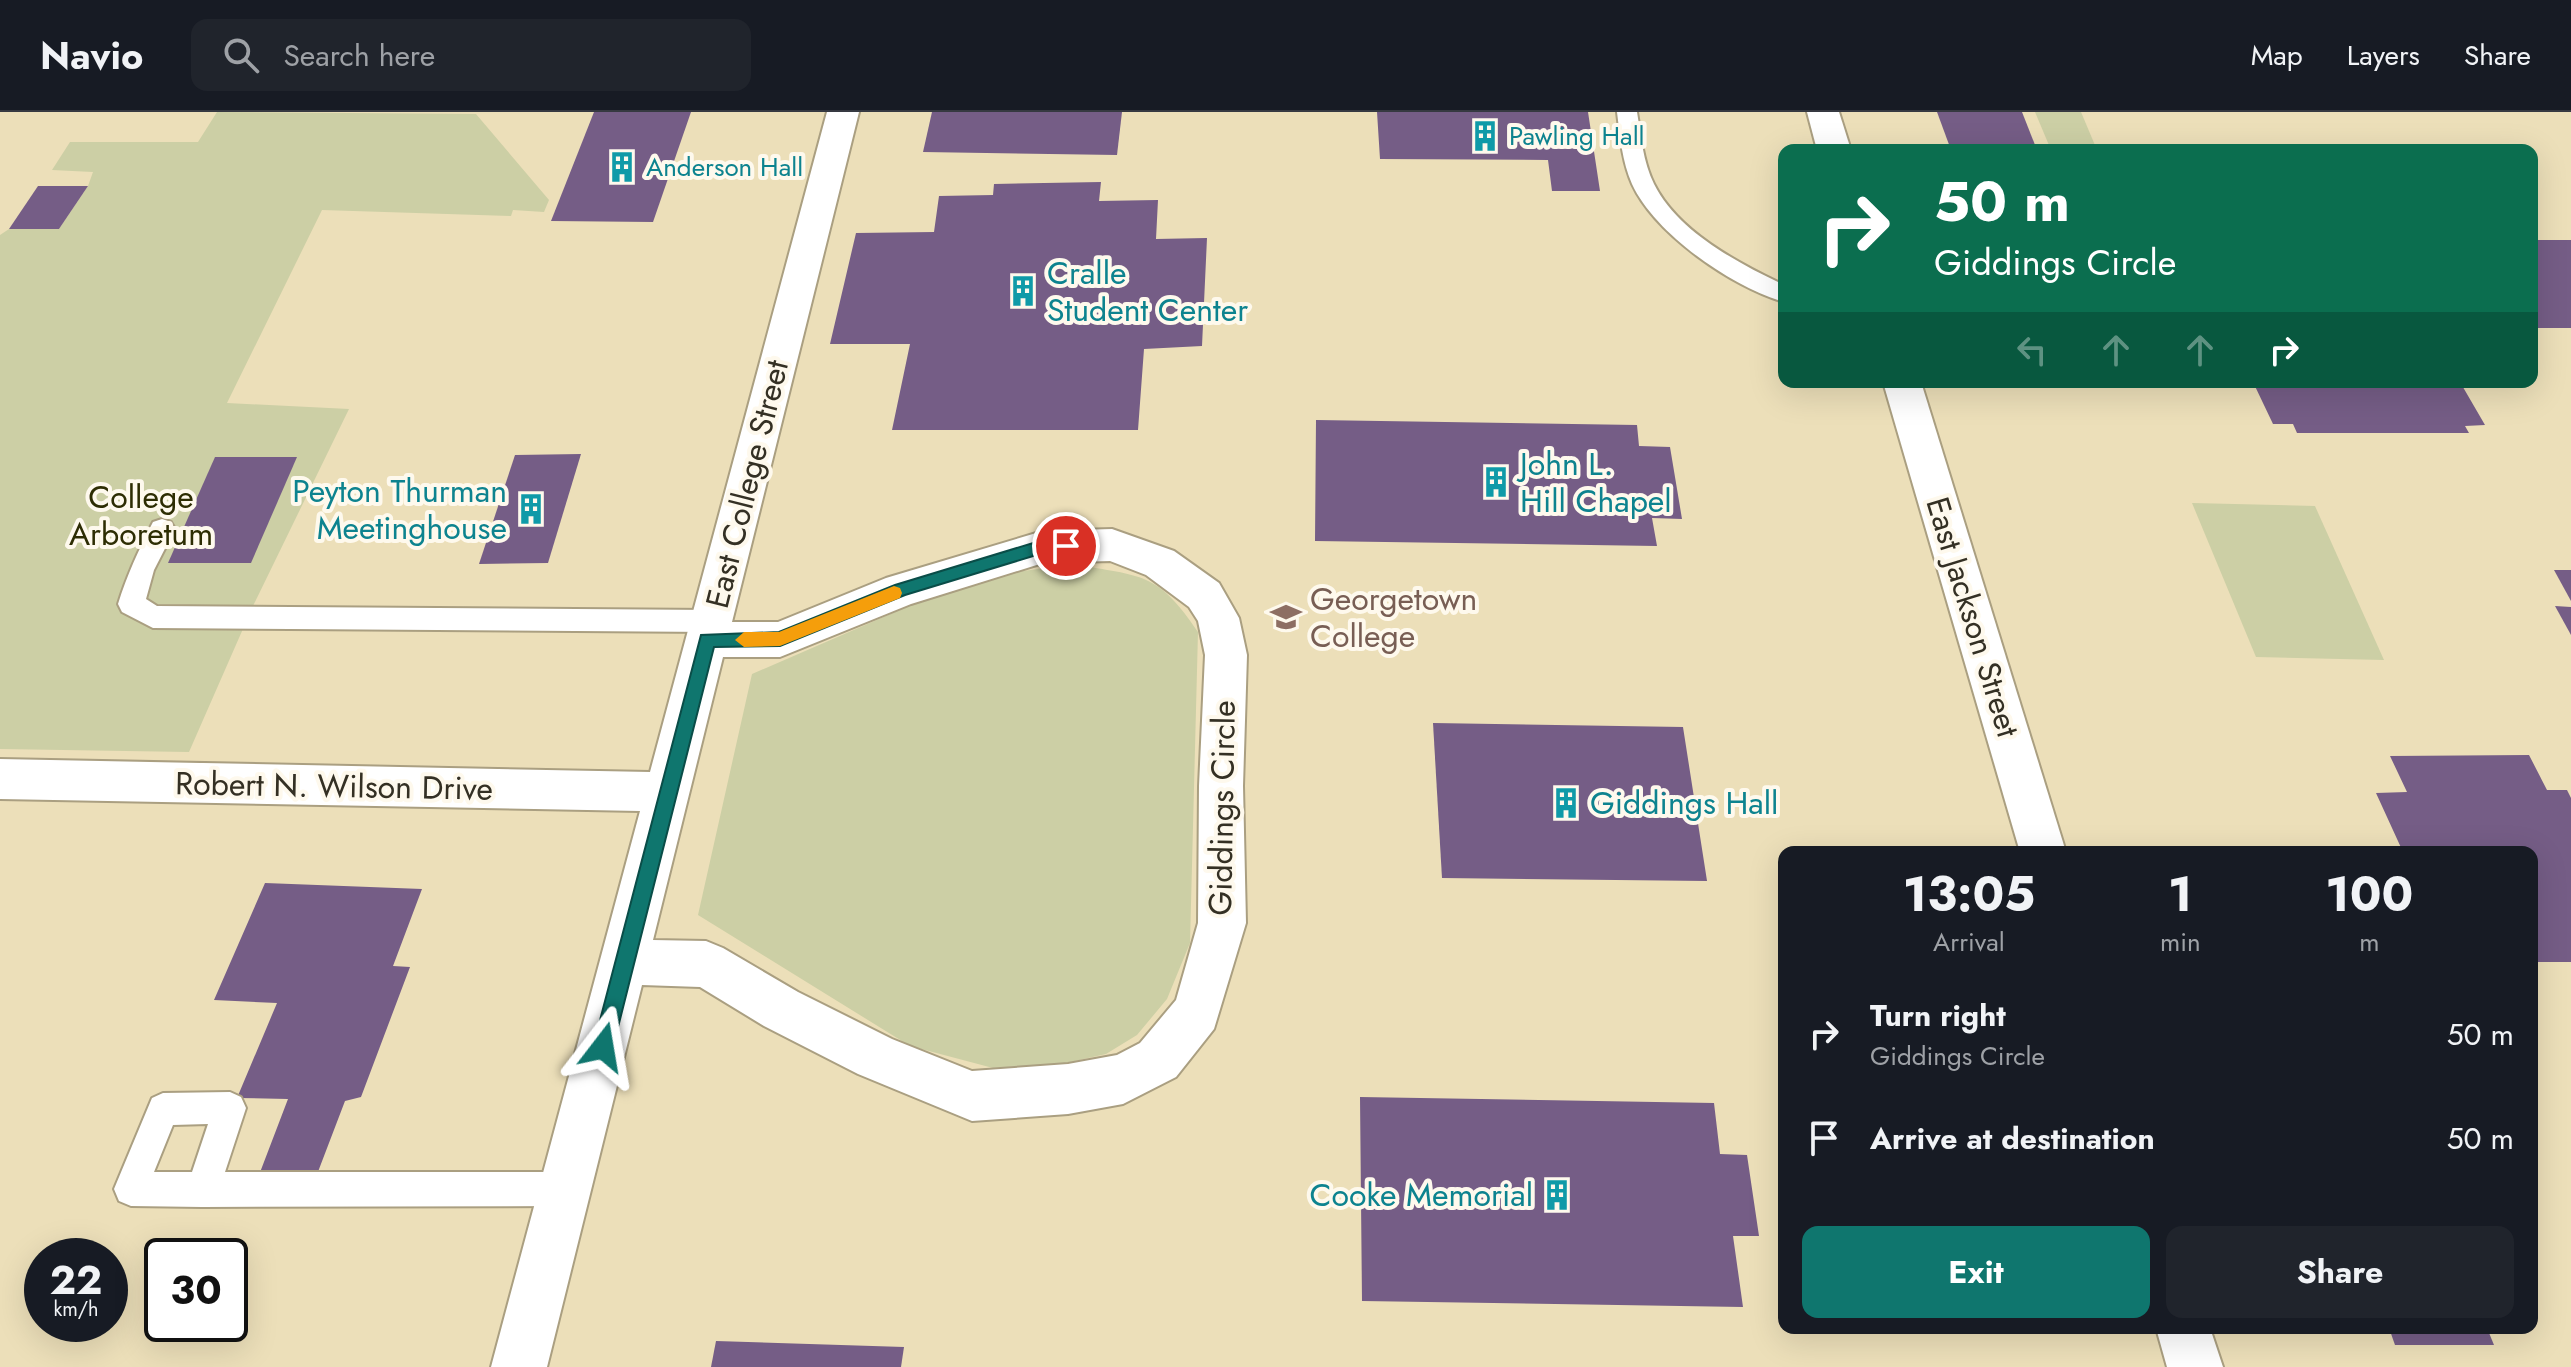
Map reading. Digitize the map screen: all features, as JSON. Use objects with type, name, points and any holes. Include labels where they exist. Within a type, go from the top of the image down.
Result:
[{"type":"street","name":"East College Street","points":[[519,1367],[843,112]]},
{"type":"street","points":[[1823,112],[1832,144]]},
{"type":"street","name":"East Jackson Street","points":[[1904,388],[2041,846]]},
{"type":"street","name":"Giddings Circle","points":[[625,962],[706,964],[781,1009],[876,1057],[972,1096],[1068,1089],[1123,1079],[1158,1060],[1197,1012],[1222,923],[1221,786],[1226,655],[1218,618],[1204,595],[1160,563],[1112,545],[1043,547],[901,590],[780,639],[710,631]]},
{"type":"street","name":"Robert N. Wilson Drive","points":[[0,779],[669,792]]},
{"type":"street","points":[[2185,1334],[2195,1367]]},
{"type":"lane","points":[[1627,112],[1645,189],[1678,225],[1719,259],[1778,291]]},
{"type":"lane","points":[[162,529],[141,570],[131,604],[153,617],[710,631]]},
{"type":"lane","points":[[202,1190],[566,1189]]},
{"type":"shaded area","name":"Georgetown College","points":[[0,112],[2571,112],[2571,1367],[0,1367]]},
{"type":"green space","name":"College Arboretum","points":[[217,112],[476,114],[549,200],[544,212],[513,210],[511,216],[322,210],[227,403],[349,409],[253,606],[189,752],[0,749],[0,235],[9,229],[59,229],[88,186],[93,172],[52,170],[70,142],[198,142]]},
{"type":"green space","points":[[2035,112],[2081,112],[2094,144],[2048,144]]},
{"type":"green space","points":[[2192,503],[2315,506],[2384,660],[2256,657]]},
{"type":"green space","points":[[1074,564],[1132,575],[1159,587],[1184,612],[1198,632],[1190,943],[1167,999],[1137,1035],[1106,1054],[1066,1063],[993,1068],[910,1046],[698,915],[752,674],[925,599],[1002,574]]},
{"type":"building","name":"Anderson Hall","points":[[594,112],[691,112],[653,222],[551,221]]},
{"type":"building","points":[[932,112],[1122,112],[1117,155],[923,152]]},
{"type":"building","name":"Pawling Hall","points":[[1377,112],[1588,112],[1600,191],[1552,191],[1548,160],[1380,159]]},
{"type":"building","points":[[1937,112],[2022,112],[2035,144],[1949,144]]},
{"type":"building","name":"Cralle Student Center","points":[[1101,182],[1099,201],[1158,200],[1156,239],[1207,238],[1202,346],[1144,349],[1138,430],[892,430],[910,344],[830,344],[856,233],[934,232],[939,196],[993,195],[994,184]]},
{"type":"building","points":[[38,186],[88,186],[59,229],[9,229]]},
{"type":"building","points":[[2538,240],[2571,240],[2571,328],[2538,328]]},
{"type":"building","points":[[2256,388],[2463,388],[2485,425],[2465,426],[2469,433],[2297,433],[2293,424],[2273,424]]},
{"type":"building","name":"John L. Hill Chapel","points":[[1316,420],[1637,425],[1639,446],[1670,447],[1682,519],[1652,518],[1657,546],[1315,541]]},
{"type":"building","name":"Peyton Thurman Meetinghouse","points":[[581,454],[548,563],[479,564],[515,455]]},
{"type":"building","points":[[215,457],[297,457],[251,563],[168,563]]},
{"type":"building","points":[[2554,570],[2571,570],[2571,601]]},
{"type":"building","points":[[2555,606],[2571,607],[2571,635]]},
{"type":"building","name":"Giddings Hall","points":[[1433,723],[1683,727],[1707,881],[1442,878]]},
{"type":"building","points":[[2529,755],[2547,790],[2567,790],[2571,798],[2571,962],[2538,962],[2538,846],[2400,846],[2376,793],[2407,792],[2390,756]]},
{"type":"building","points":[[265,883],[422,889],[393,966],[410,967],[361,1097],[345,1101],[316,1177],[259,1175],[288,1099],[237,1098],[277,1003],[214,1000]]},
{"type":"building","name":"Cooke Memorial","points":[[1360,1097],[1714,1103],[1720,1154],[1747,1155],[1759,1236],[1733,1236],[1743,1307],[1362,1301]]},
{"type":"building","points":[[2391,1334],[2489,1334],[2494,1345],[2395,1345]]},
{"type":"building","points":[[716,1341],[904,1347],[901,1367],[711,1367]]},
{"type":"slow traffic","points":[[744,640],[780,639],[894,593]]},
{"type":"place","name":"Pawling Hall","points":[[1485,136]]},
{"type":"place","name":"Anderson Hall","points":[[622,167]]},
{"type":"place","name":"Cralle Student Center","points":[[1023,291]]},
{"type":"place","name":"John L. Hill Chapel","points":[[1496,482]]},
{"type":"place","name":"Peyton Thurman Meetinghouse","points":[[531,509]]},
{"type":"place","name":"Georgetown College","points":[[1286,617]]},
{"type":"place","name":"Giddings Hall","points":[[1566,803]]},
{"type":"place","name":"Cooke Memorial","points":[[1557,1195]]},
{"type":"route","points":[[603,1047],[707,640],[780,639],[901,590],[1043,547],[1066,546]]}]
